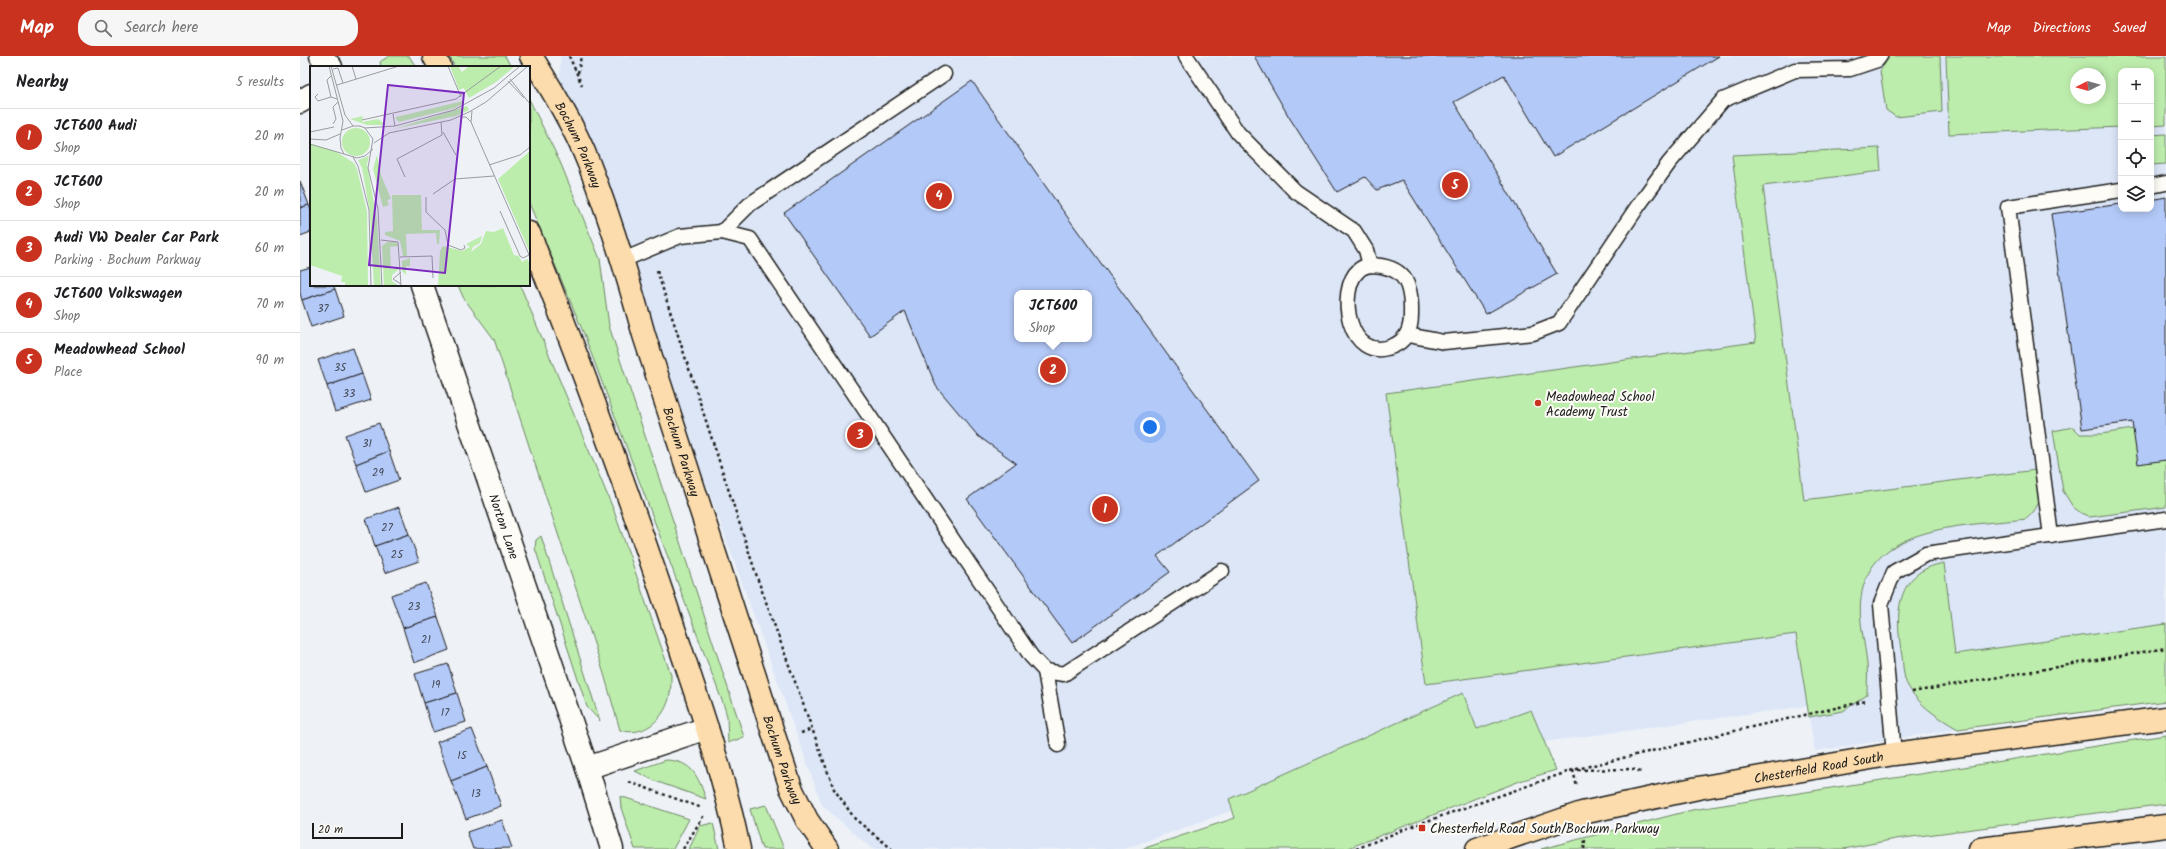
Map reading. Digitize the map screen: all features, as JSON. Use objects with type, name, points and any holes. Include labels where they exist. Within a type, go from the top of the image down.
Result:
[{"type":"highway","points":[[434,56],[439,66]]},
{"type":"highway","name":"Bochum Parkway","points":[[531,56],[549,86],[588,162],[624,260],[644,335],[791,788],[807,820],[827,849]]},
{"type":"highway","points":[[530,236],[634,510],[707,728],[729,803],[739,849]]},
{"type":"highway","name":"Chesterfield Road South","points":[[1477,849],[1582,813],[1698,788],[1894,754],[2166,718]]},
{"type":"highway","points":[[1980,849],[2166,826]]},
{"type":"street","points":[[321,56],[330,66]]},
{"type":"street","points":[[300,102],[310,96]]},
{"type":"street","name":"Norton Lane","points":[[422,286],[587,768],[612,849]]},
{"type":"street","points":[[587,768],[707,728]]},
{"type":"lane","points":[[1186,56],[1238,133],[1295,191],[1354,231],[1366,250],[1370,265]]},
{"type":"lane","points":[[1408,335],[1444,342],[1533,333],[1559,323],[1656,182],[1723,100],[1795,70],[1850,69],[1877,60],[1880,56]]},
{"type":"lane","points":[[722,232],[750,204],[944,74]]},
{"type":"lane","points":[[2154,185],[2166,183]]},
{"type":"lane","points":[[2051,536],[2008,207],[2118,190]]},
{"type":"lane","points":[[624,260],[680,236],[722,232],[750,238],[1031,656],[1045,671],[1058,745]]},
{"type":"lane","points":[[1370,265],[1385,266],[1398,272],[1405,280],[1410,290],[1411,308],[1411,325],[1408,335],[1399,344],[1386,349],[1372,349],[1363,344],[1354,335],[1348,307],[1349,289],[1359,270],[1370,265]]},
{"type":"lane","points":[[1894,754],[1881,604],[1894,572],[1926,554],[2166,519]]},
{"type":"lane","points":[[1045,671],[1064,674],[1222,571]]},
{"type":"path","points":[[569,56],[584,88]]},
{"type":"path","points":[[578,74],[581,56]]},
{"type":"path","points":[[648,250],[664,289],[758,580],[834,789],[854,819],[892,849]]},
{"type":"path","points":[[587,768],[707,810],[683,849]]},
{"type":"path","points":[[1356,849],[1413,826],[1573,770]]},
{"type":"shaded area","points":[[560,56],[2166,56],[2166,701],[1958,729],[1815,751],[1807,706],[1498,748],[1265,799],[1124,849],[872,849],[822,805],[560,78]]},
{"type":"green space","points":[[389,56],[409,56],[415,66],[381,66],[380,62]]},
{"type":"green space","points":[[449,56],[505,56],[510,66],[454,66]]},
{"type":"green space","points":[[1890,56],[1940,56],[1942,112],[1896,117],[1886,110],[1880,71]]},
{"type":"green space","points":[[1946,56],[2166,56],[2166,125],[2154,126],[2154,68],[2118,68],[2118,127],[1949,134]]},
{"type":"green space","points":[[530,101],[560,162],[600,259],[609,326],[744,737],[728,743],[727,716],[724,706],[582,329],[530,205]]},
{"type":"green space","points":[[2166,134],[2166,164],[2154,165],[2154,135]]},
{"type":"green space","points":[[1879,148],[1881,171],[1763,186],[1804,500],[2036,470],[2039,497],[2036,508],[2032,514],[2026,519],[1951,527],[1926,533],[1902,542],[1883,555],[1868,573],[1860,606],[1867,668],[1867,695],[1843,711],[1809,717],[1796,634],[1426,684],[1386,393],[1756,342],[1732,155]]},
{"type":"green space","points":[[458,286],[520,286],[614,511],[671,675],[671,687],[668,703],[659,718],[645,728],[629,732],[620,730],[604,674],[494,339],[463,297]]},
{"type":"green space","points":[[2073,427],[2080,434],[2101,434],[2133,429],[2166,460],[2166,507],[2090,517],[2073,507],[2063,491],[2053,431]]},
{"type":"green space","points":[[541,536],[600,721],[587,707],[535,548],[536,540]]},
{"type":"green space","points":[[1944,563],[1955,654],[2166,624],[2166,701],[1958,729],[1930,711],[1918,700],[1906,683],[1900,641],[1899,611],[1907,586],[1915,576],[1928,568]]},
{"type":"green space","points":[[1463,693],[1477,729],[1531,710],[1556,770],[1520,781],[1346,849],[1142,849],[1235,818],[1229,799]]},
{"type":"green space","points":[[2166,735],[2166,804],[1896,839],[1844,849],[1541,849],[1692,810]]},
{"type":"green space","points":[[666,760],[683,763],[688,767],[697,777],[706,799],[655,781],[635,771]]},
{"type":"green space","points":[[620,796],[689,819],[673,849],[635,849],[621,808]]},
{"type":"green space","points":[[766,805],[784,849],[762,849],[750,809]]},
{"type":"green space","points":[[713,823],[719,849],[689,849],[700,826]]},
{"type":"building","points":[[1254,56],[1719,56],[1553,157],[1504,75],[1454,102],[1557,274],[1486,314],[1402,180],[1377,190],[1365,177],[1337,192],[1289,117]]},
{"type":"building","points":[[972,81],[1058,204],[1259,481],[1157,556],[1170,572],[1072,643],[967,499],[1016,463],[978,436],[936,386],[905,311],[870,336],[784,213]]},
{"type":"building","points":[[300,181],[309,205],[300,208]]},
{"type":"building","points":[[2166,197],[2166,460],[2138,464],[2132,422],[2082,429],[2051,214],[2118,204],[2118,212],[2154,212],[2154,199]]},
{"type":"building","points":[[309,205],[310,232],[300,236],[300,208]]},
{"type":"building","points":[[310,267],[310,286],[334,286],[335,289],[302,300],[300,293],[300,270]]},
{"type":"building","points":[[335,289],[344,316],[311,327],[302,300]]},
{"type":"building","points":[[353,348],[362,374],[327,386],[318,360]]},
{"type":"building","points":[[362,374],[371,400],[335,412],[327,386]]},
{"type":"building","points":[[379,423],[389,451],[356,464],[345,435]]},
{"type":"building","points":[[389,451],[399,480],[366,492],[356,464]]},
{"type":"building","points":[[399,507],[409,534],[375,546],[366,519]]},
{"type":"building","points":[[409,534],[419,561],[385,573],[375,546]]},
{"type":"building","points":[[426,583],[438,617],[403,628],[391,595]]},
{"type":"building","points":[[438,617],[449,650],[414,663],[403,628]]},
{"type":"building","points":[[448,664],[457,693],[424,703],[415,674]]},
{"type":"building","points":[[457,693],[466,722],[433,732],[424,703]]},
{"type":"building","points":[[472,729],[487,767],[451,781],[437,742]]},
{"type":"building","points":[[487,767],[501,806],[466,819],[451,781]]},
{"type":"building","points":[[502,820],[512,848],[473,849],[467,832]]},
{"type":"place","name":"Meadowhead School","points":[[1455,185]]},
{"type":"place","name":"JCT600 Volkswagen","points":[[939,196]]},
{"type":"place","name":"JCT600","points":[[1053,370]]},
{"type":"place","name":"Meadowhead School Academy Trust","points":[[1538,403]]},
{"type":"place","name":"Audi VW Dealer Car Park","points":[[860,435]]},
{"type":"place","name":"JCT600 Audi","points":[[1105,509]]},
{"type":"place","name":"Chesterfield Road South/Bochum Parkway","points":[[1422,828]]}]
